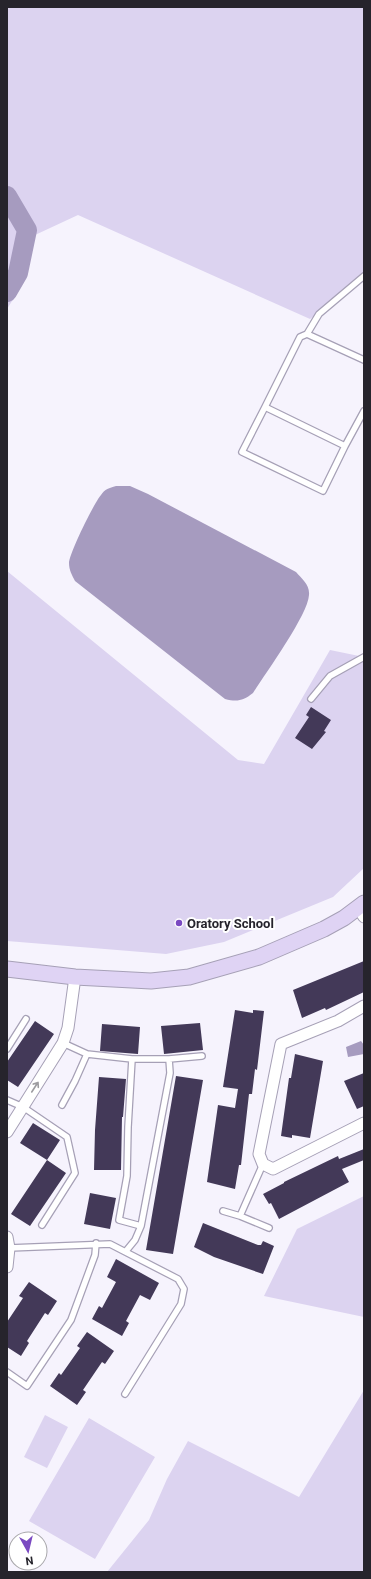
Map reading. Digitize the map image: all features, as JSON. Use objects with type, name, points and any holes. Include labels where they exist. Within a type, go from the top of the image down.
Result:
[{"type":"main road","points":[[7,969],[76,978],[151,981],[203,974],[259,956],[324,929],[362,909]]},
{"type":"street","points":[[7,1132],[63,1043],[68,1028],[76,978]]},
{"type":"street","points":[[364,1006],[338,1021],[281,1044],[261,1159],[273,1168],[364,1123]]},
{"type":"street","points":[[7,1237],[7,1267]]},
{"type":"lane","points":[[364,276],[319,314],[307,334],[300,337],[296,342],[242,452],[323,491],[364,411]]},
{"type":"lane","points":[[307,334],[364,360]]},
{"type":"lane","points":[[265,407],[345,446]]},
{"type":"lane","points":[[311,699],[330,676],[364,657]]},
{"type":"lane","points":[[7,1049],[26,1019]]},
{"type":"lane","points":[[63,1043],[87,1054],[132,1059],[169,1059],[202,1056]]},
{"type":"lane","points":[[62,1105],[75,1082],[87,1054]]},
{"type":"lane","points":[[132,1059],[127,1176],[119,1220],[141,1226]]},
{"type":"lane","points":[[126,1251],[135,1240],[141,1226],[170,1073],[169,1059]]},
{"type":"lane","points":[[7,1100],[23,1107],[67,1137],[74,1173],[42,1225]]},
{"type":"lane","points":[[240,1216],[261,1159]]},
{"type":"lane","points":[[223,1211],[240,1216],[269,1228]]},
{"type":"lane","points":[[7,1372],[27,1386],[71,1320],[95,1255],[96,1243]]},
{"type":"lane","points":[[8,1248],[96,1243],[110,1244],[178,1279],[184,1289],[181,1304],[125,1394]]},
{"type":"shaded area","points":[[7,7],[364,7],[364,277],[310,319],[78,215],[35,235],[24,282],[7,309]]},
{"type":"shaded area","points":[[116,486],[130,486],[148,494],[296,572],[307,585],[309,595],[302,616],[276,659],[253,693],[249,696],[240,700],[225,699],[75,581],[70,570],[69,563],[77,540],[101,495],[107,489]]},
{"type":"shaded area","points":[[7,571],[238,760],[264,764],[330,650],[364,657],[364,868],[333,897],[224,942],[166,954],[7,941]]},
{"type":"shaded area","points":[[361,1041],[364,1045],[364,1054],[348,1057],[346,1047]]},
{"type":"shaded area","points":[[364,1196],[364,1317],[264,1296],[297,1229]]},
{"type":"shaded area","points":[[364,1390],[364,1572],[107,1572],[149,1520],[167,1479],[188,1441],[299,1497]]},
{"type":"shaded area","points":[[45,1415],[68,1427],[47,1468],[24,1457]]},
{"type":"shaded area","points":[[89,1418],[155,1457],[95,1559],[29,1521]]},
{"type":"building","points":[[311,707],[331,720],[324,731],[326,732],[312,749],[295,738],[309,717],[306,715]]},
{"type":"building","points":[[364,961],[364,992],[326,1010],[325,1008],[302,1018],[293,990]]},
{"type":"building","points":[[235,1010],[253,1013],[253,1010],[264,1011],[257,1070],[255,1069],[252,1094],[249,1094],[241,1165],[239,1165],[235,1189],[207,1182],[218,1105],[235,1108],[238,1089],[223,1087]]},
{"type":"building","points":[[35,1021],[54,1034],[18,1087],[7,1080],[7,1062]]},
{"type":"building","points":[[200,1023],[203,1050],[164,1054],[161,1026]]},
{"type":"building","points":[[102,1024],[140,1027],[138,1054],[100,1051]]},
{"type":"building","points":[[295,1054],[323,1061],[310,1138],[292,1135],[292,1138],[281,1136],[289,1078],[291,1078]]},
{"type":"building","points":[[364,1073],[364,1106],[357,1109],[344,1081]]},
{"type":"building","points":[[176,1076],[203,1080],[173,1254],[146,1250]]},
{"type":"building","points":[[99,1077],[126,1079],[122,1117],[121,1170],[94,1170]]},
{"type":"building","points":[[33,1123],[60,1140],[47,1160],[20,1143]]},
{"type":"building","points":[[364,1149],[364,1160],[342,1169],[349,1182],[279,1219],[271,1203],[269,1204],[263,1194],[284,1182],[338,1156],[339,1159]]},
{"type":"building","points":[[47,1160],[66,1173],[30,1226],[11,1214]]},
{"type":"building","points":[[90,1193],[116,1198],[110,1229],[84,1224]]},
{"type":"building","points":[[203,1223],[258,1245],[261,1245],[263,1241],[274,1246],[263,1274],[214,1257],[194,1247]]},
{"type":"building","points":[[116,1259],[159,1283],[150,1300],[140,1295],[126,1321],[129,1323],[122,1336],[92,1319],[99,1306],[102,1308],[116,1282],[107,1277]]},
{"type":"building","points":[[29,1282],[57,1301],[48,1315],[45,1313],[27,1341],[29,1343],[21,1356],[7,1347],[7,1322],[23,1298],[19,1296]]},
{"type":"building","points":[[87,1332],[114,1351],[105,1364],[102,1362],[83,1390],[86,1392],[77,1405],[50,1386],[59,1373],[61,1375],[80,1348],[77,1346]]},
{"type":"waterway","points":[[7,196],[27,230],[18,273],[7,292]]},
{"type":"place","name":"Oratory School","points":[[179,923]]}]
